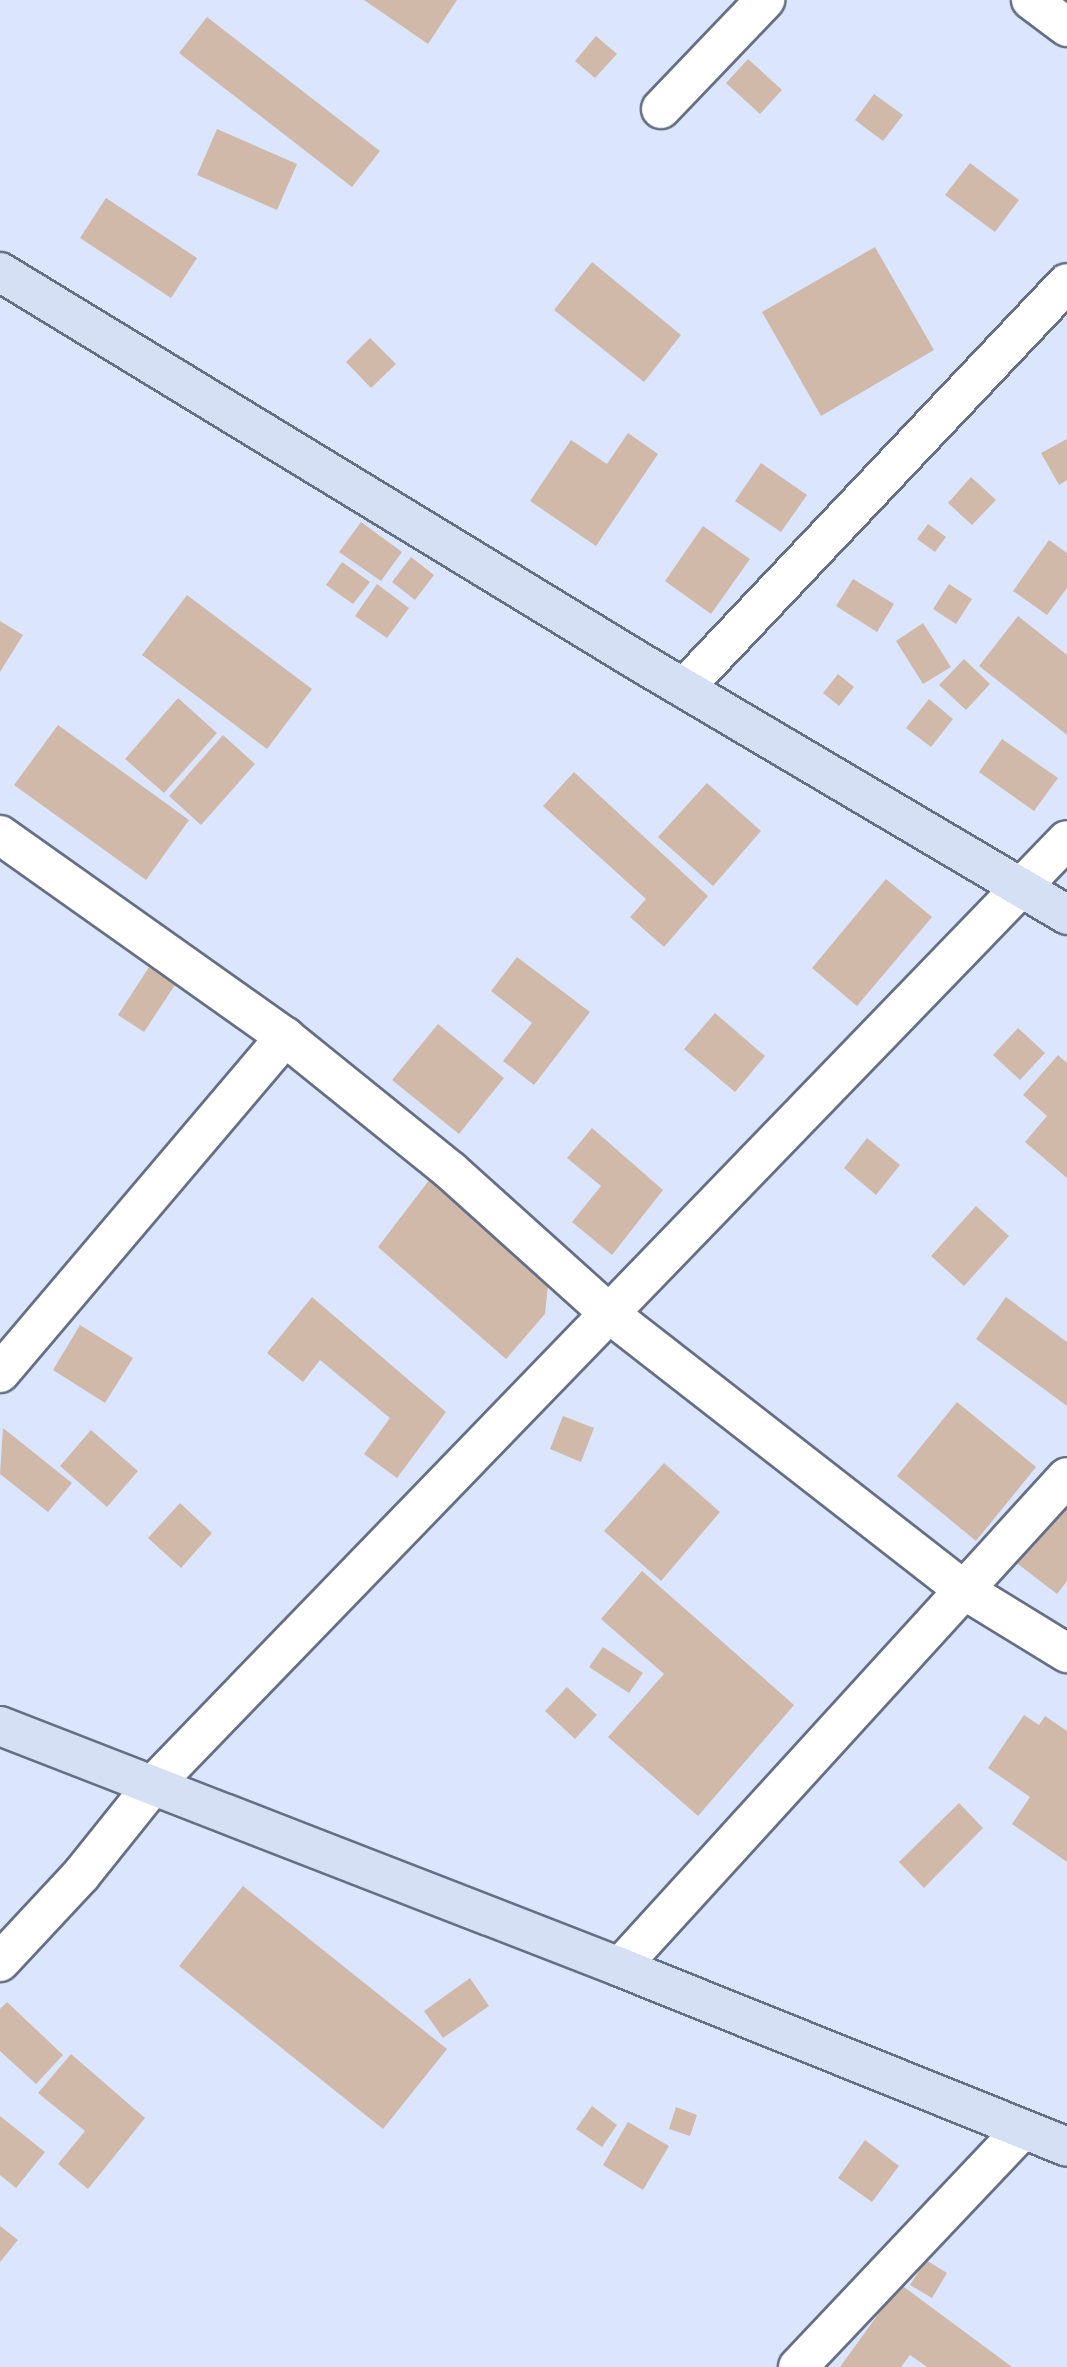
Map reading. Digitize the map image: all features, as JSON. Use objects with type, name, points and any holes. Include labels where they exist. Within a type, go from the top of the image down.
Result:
[{"type":"main road","points":[[0,272],[684,688],[1067,915]]},
{"type":"main road","points":[[0,1727],[155,1784],[620,1967],[1067,2147]]},
{"type":"street","points":[[662,109],[765,0]]},
{"type":"street","points":[[1031,0],[1067,27]]},
{"type":"street","points":[[684,688],[1067,283]]},
{"type":"street","points":[[0,835],[285,1037],[451,1171],[612,1316],[964,1590],[1067,1653]]},
{"type":"street","points":[[0,1962],[81,1875],[155,1784],[612,1316],[1067,840]]},
{"type":"street","points":[[0,1373],[285,1037]]},
{"type":"street","points":[[620,1967],[1067,1477]]},
{"type":"street","points":[[798,2367],[1022,2130]]},
{"type":"building","points":[[364,0],[457,0],[428,44]]},
{"type":"building","points":[[207,17],[380,151],[352,187],[179,53]]},
{"type":"building","points":[[596,36],[617,54],[595,78],[575,61]]},
{"type":"building","points":[[748,59],[782,90],[760,114],[726,83]]},
{"type":"building","points":[[874,94],[903,115],[883,141],[855,120]]},
{"type":"building","points":[[217,129],[297,164],[277,210],[197,175]]},
{"type":"building","points":[[970,163],[1019,200],[995,232],[945,195]]},
{"type":"building","points":[[106,198],[197,258],[171,298],[80,238]]},
{"type":"building","points":[[875,247],[934,350],[821,416],[762,312]]},
{"type":"building","points":[[592,262],[681,335],[644,382],[554,310]]},
{"type":"building","points":[[370,338],[396,364],[371,388],[346,362]]},
{"type":"building","points":[[628,433],[658,454],[596,546],[530,501],[571,440],[607,464]]},
{"type":"building","points":[[1067,439],[1067,480],[1059,485],[1041,453]]},
{"type":"building","points":[[761,463],[807,495],[781,532],[735,501]]},
{"type":"building","points":[[971,477],[996,500],[972,525],[948,503]]},
{"type":"building","points":[[361,522],[402,552],[381,581],[339,552]]},
{"type":"building","points":[[928,524],[946,537],[935,552],[917,539]]},
{"type":"building","points":[[703,526],[750,559],[711,614],[665,581]]},
{"type":"building","points":[[1049,540],[1067,553],[1067,588],[1047,615],[1013,591]]},
{"type":"building","points":[[411,557],[434,575],[415,600],[392,582]]},
{"type":"building","points":[[342,562],[370,582],[353,604],[326,585]]},
{"type":"building","points":[[853,579],[894,604],[877,632],[836,606]]},
{"type":"building","points":[[377,584],[409,608],[387,638],[355,616]]},
{"type":"building","points":[[949,584],[972,599],[956,624],[933,609]]},
{"type":"building","points":[[187,595],[312,689],[267,749],[142,655]]},
{"type":"building","points":[[1018,616],[1067,655],[1067,735],[979,666]]},
{"type":"building","points":[[0,621],[23,635],[0,672]]},
{"type":"building","points":[[923,623],[951,667],[923,684],[896,641]]},
{"type":"building","points":[[964,659],[990,684],[966,710],[939,685]]},
{"type":"building","points":[[838,674],[854,687],[839,706],[823,693]]},
{"type":"building","points":[[178,698],[217,733],[164,793],[125,759]]},
{"type":"building","points":[[929,699],[953,719],[931,747],[906,728]]},
{"type":"building","points":[[58,725],[189,820],[146,880],[14,785]]},
{"type":"building","points":[[223,735],[255,764],[201,825],[169,796]]},
{"type":"building","points":[[1002,739],[1058,778],[1034,811],[979,772]]},
{"type":"building","points":[[574,772],[708,896],[664,947],[630,917],[646,899],[543,806]]},
{"type":"building","points":[[707,783],[761,831],[713,886],[658,837]]},
{"type":"building","points":[[886,879],[932,917],[857,1006],[812,968]]},
{"type":"building","points":[[517,957],[590,1012],[534,1085],[503,1061],[532,1023],[491,991]]},
{"type":"building","points":[[149,967],[175,985],[144,1032],[118,1015]]},
{"type":"building","points":[[715,1013],[765,1056],[735,1092],[684,1049]]},
{"type":"building","points":[[438,1024],[504,1078],[459,1134],[392,1080]]},
{"type":"building","points":[[1018,1028],[1045,1053],[1020,1080],[993,1055]]},
{"type":"building","points":[[1058,1055],[1067,1063],[1067,1178],[1025,1142],[1047,1116],[1023,1095]]},
{"type":"building","points":[[592,1128],[663,1190],[612,1255],[572,1222],[601,1186],[567,1158]]},
{"type":"building","points":[[867,1138],[900,1165],[876,1195],[844,1168]]},
{"type":"building","points":[[433,1175],[549,1275],[545,1314],[506,1359],[378,1247]]},
{"type":"building","points":[[976,1206],[1009,1236],[964,1286],[931,1256]]},
{"type":"building","points":[[312,1297],[446,1412],[397,1478],[364,1454],[390,1418],[320,1360],[303,1382],[267,1353]]},
{"type":"building","points":[[1006,1297],[1067,1342],[1067,1406],[976,1339]]},
{"type":"building","points":[[80,1325],[133,1358],[105,1403],[53,1370]]},
{"type":"building","points":[[957,1402],[1036,1467],[976,1541],[897,1476]]},
{"type":"building","points":[[563,1416],[594,1428],[581,1462],[550,1449]]},
{"type":"building","points":[[3,1428],[72,1483],[48,1512],[0,1474]]},
{"type":"building","points":[[91,1430],[138,1471],[107,1507],[60,1466]]},
{"type":"building","points":[[664,1463],[720,1512],[661,1581],[604,1531]]},
{"type":"building","points":[[1067,1495],[1067,1581],[1057,1594],[1014,1561]]},
{"type":"building","points":[[180,1503],[212,1533],[181,1568],[148,1538]]},
{"type":"building","points":[[642,1571],[794,1705],[698,1816],[608,1737],[664,1674],[601,1619]]},
{"type":"building","points":[[603,1647],[643,1673],[629,1693],[589,1667]]},
{"type":"building","points":[[567,1687],[597,1715],[575,1739],[545,1711]]},
{"type":"building","points":[[1024,1715],[1039,1725],[1045,1716],[1067,1731],[1067,1862],[1012,1824],[1030,1797],[988,1768]]},
{"type":"building","points":[[959,1803],[983,1828],[924,1888],[899,1862]]},
{"type":"building","points":[[243,1886],[447,2049],[383,2129],[179,1966]]},
{"type":"building","points":[[470,1978],[489,2006],[443,2038],[424,2011]]},
{"type":"building","points":[[7,2002],[63,2055],[36,2084],[0,2051],[0,2009]]},
{"type":"building","points":[[71,2054],[145,2118],[88,2189],[58,2164],[85,2131],[38,2093]]},
{"type":"building","points":[[592,2106],[617,2125],[602,2147],[576,2129]]},
{"type":"building","points":[[676,2107],[697,2115],[690,2136],[669,2129]]},
{"type":"building","points":[[0,2116],[45,2152],[16,2188],[0,2175]]},
{"type":"building","points":[[628,2122],[669,2146],[643,2190],[603,2165]]},
{"type":"building","points":[[865,2140],[899,2166],[872,2202],[838,2178]]},
{"type":"building","points":[[0,2226],[18,2240],[0,2262]]},
{"type":"building","points":[[926,2260],[947,2273],[932,2298],[910,2285]]},
{"type":"building","points":[[900,2284],[1012,2367],[927,2367],[910,2355],[901,2367],[840,2367]]}]
